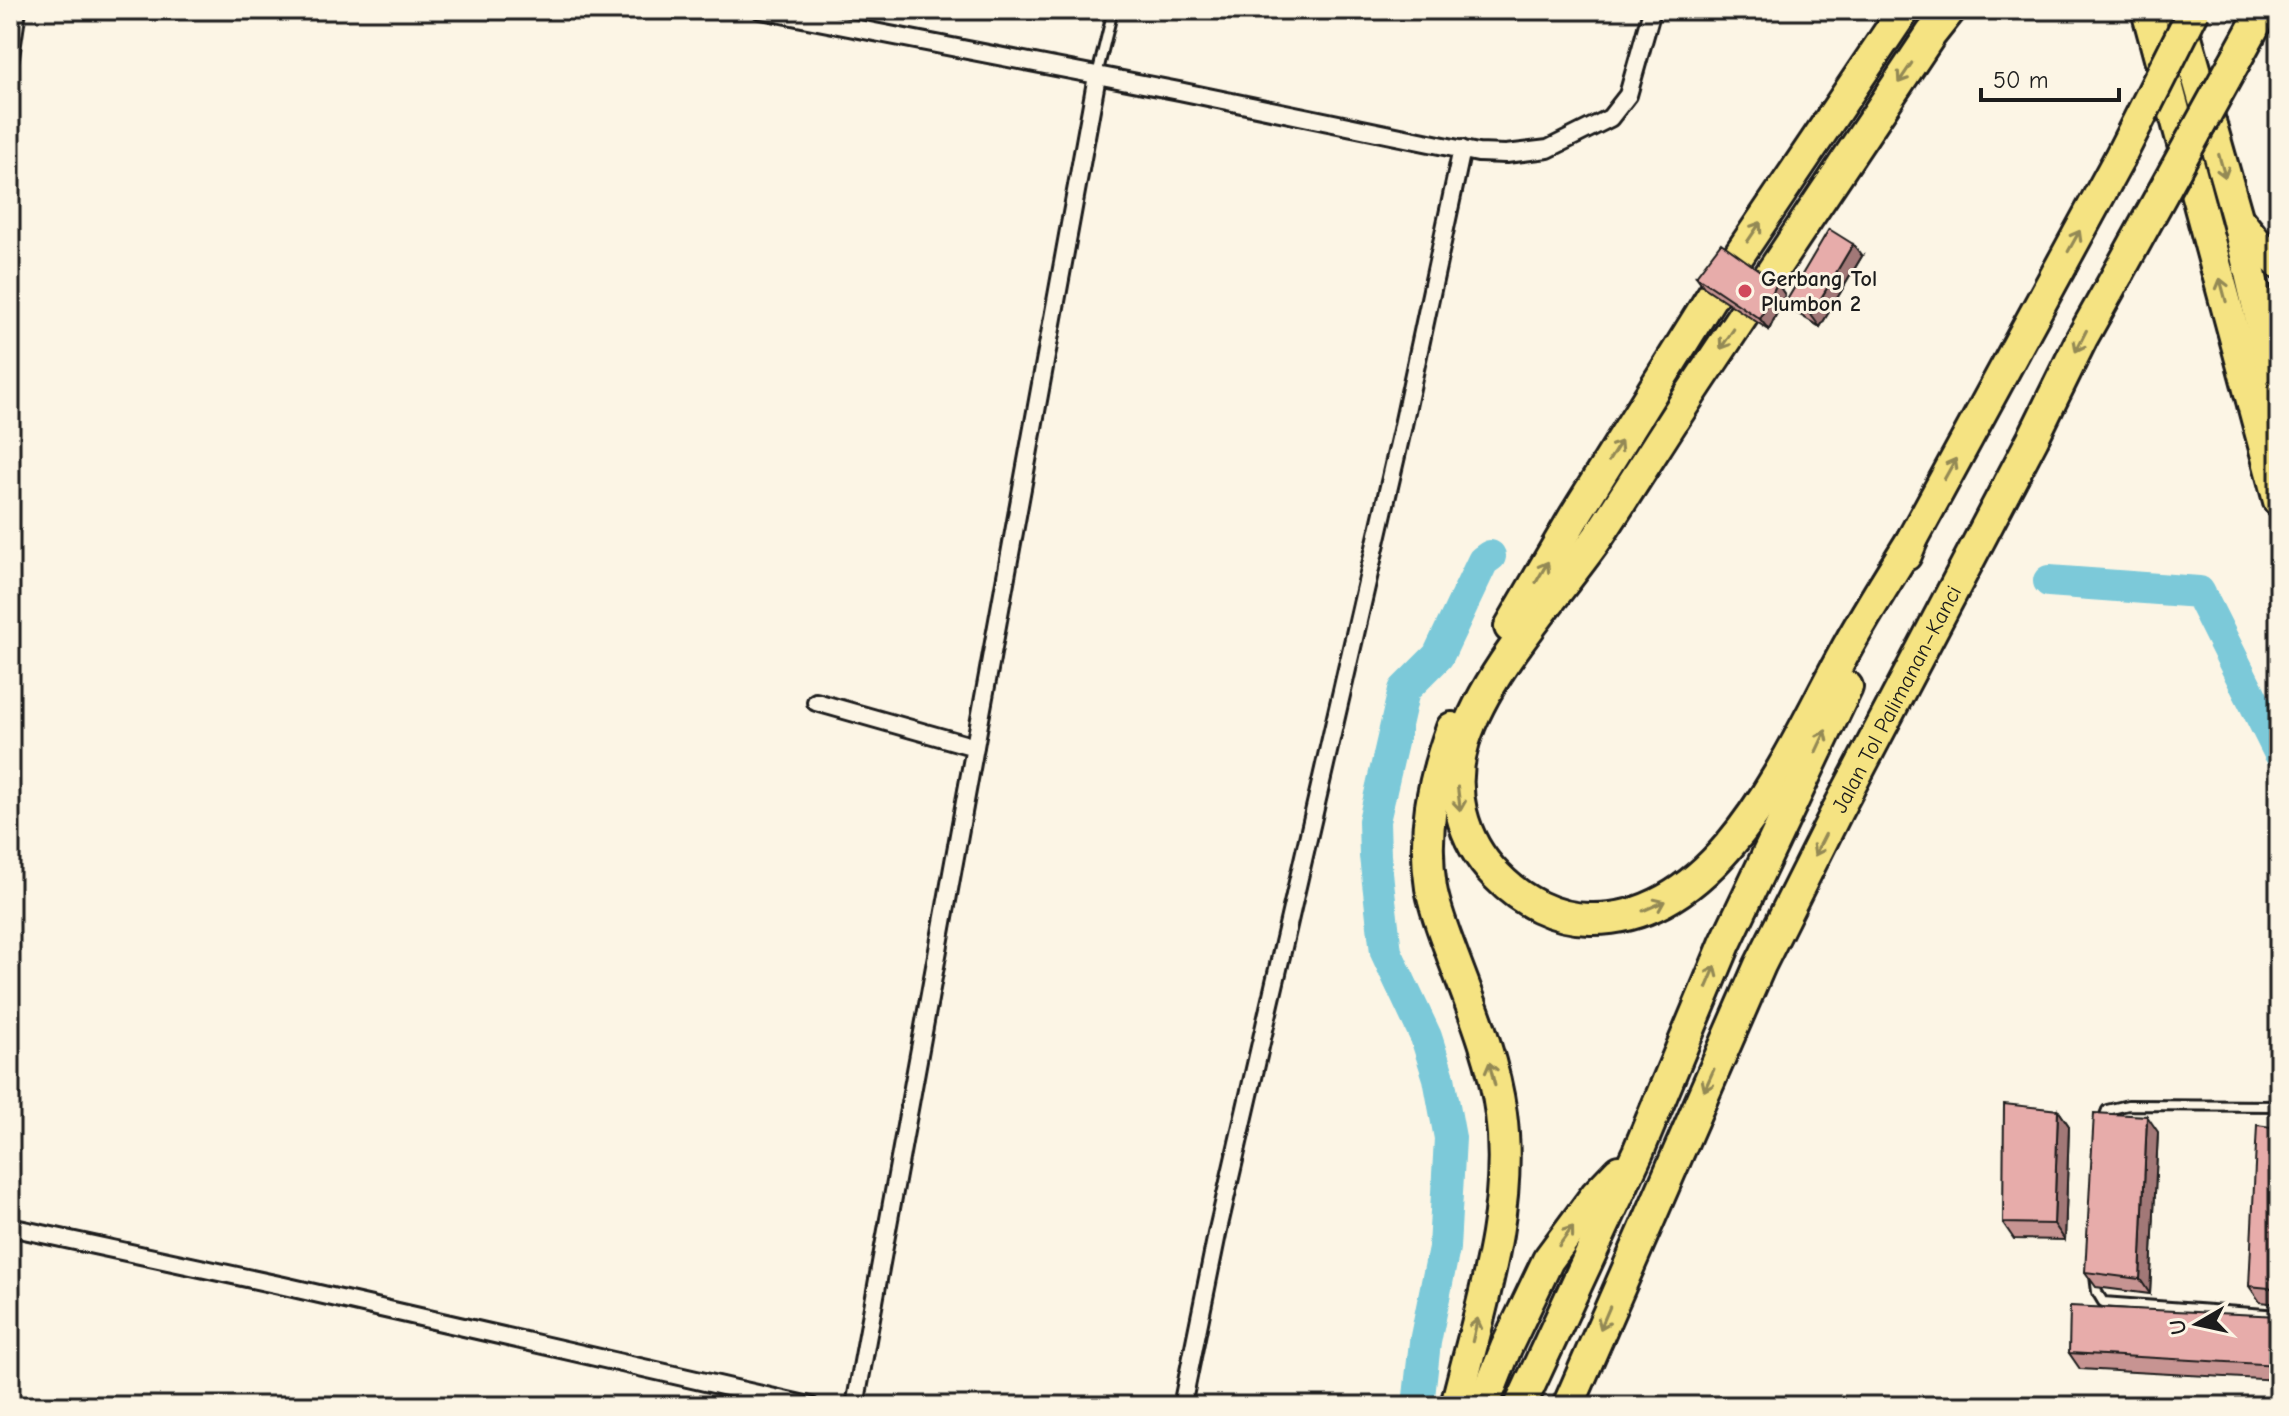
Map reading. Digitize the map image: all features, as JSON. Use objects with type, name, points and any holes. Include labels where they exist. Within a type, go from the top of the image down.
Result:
[{"type":"highway","points":[[1456,1406],[1489,1269],[1504,1164],[1501,1113],[1491,1069],[1431,891],[1427,854],[1429,812],[1437,769],[1452,727],[1574,517],[1720,283],[1904,10]]},
{"type":"highway","points":[[1913,538],[1856,631],[1752,816],[1712,865],[1675,894],[1658,905],[1632,915],[1601,920],[1577,919],[1550,912],[1508,888],[1471,844],[1460,809],[1457,780],[1464,741],[1484,697],[1526,633],[1597,538],[1749,305],[1950,10]]},
{"type":"highway","points":[[2137,10],[2151,24],[2279,398]]},
{"type":"highway","points":[[2178,10],[2237,217],[2260,338],[2279,501]]},
{"type":"highway","name":"Jalan Tol Palimanan–Kanci","points":[[1520,1406],[1638,1152],[1725,944],[1893,587],[1913,538],[2119,159],[2194,10]]},
{"type":"highway","name":"Jalan Tol Palimanan–Kanci","points":[[1568,1406],[1760,965],[2082,338],[2263,10]]},
{"type":"highway","points":[[2237,217],[2258,244],[2279,263]]},
{"type":"highway","points":[[1483,1406],[1506,1348],[1548,1260],[1596,1195],[1638,1152]]},
{"type":"street","points":[[10,57],[17,10]]},
{"type":"street","points":[[761,10],[1462,149],[1506,154],[1548,149],[1610,118],[1628,95],[1652,10]]},
{"type":"street","points":[[855,1406],[1097,76]]},
{"type":"street","points":[[1182,1406],[1217,1234],[1402,430],[1462,149]]},
{"type":"street","points":[[816,702],[975,747]]},
{"type":"street","points":[[10,1227],[314,1292],[810,1406]]},
{"type":"lane","points":[[1097,76],[1113,10]]},
{"type":"lane","points":[[2101,1135],[2103,1116],[2115,1107],[2279,1106]]},
{"type":"lane","points":[[2096,1267],[2096,1287],[2103,1302],[2279,1315]]},
{"type":"building","points":[[1829,229],[1853,244],[1811,315],[1787,300]]},
{"type":"building","name":"Gerbang Tol Plumbon 2","points":[[1721,243],[1777,283],[1760,319],[1696,276]]},
{"type":"building","points":[[2004,1104],[2058,1110],[2054,1224],[2003,1223]]},
{"type":"building","points":[[2094,1113],[2147,1116],[2140,1279],[2085,1272]]},
{"type":"building","points":[[2257,1125],[2279,1128],[2279,1289],[2249,1286]]},
{"type":"building","points":[[2070,1306],[2279,1316],[2279,1365],[2069,1353]]},
{"type":"waterway","points":[[1418,1406],[1425,1342],[1444,1248],[1450,1138],[1439,1078],[1426,1037],[1386,952],[1374,821],[1404,690],[1438,656],[1483,561],[1490,556]]},
{"type":"waterway","points":[[2049,581],[2199,592],[2279,752]]},
{"type":"place","name":"Gerbang Tol Plumbon 2","points":[[1745,291]]}]
